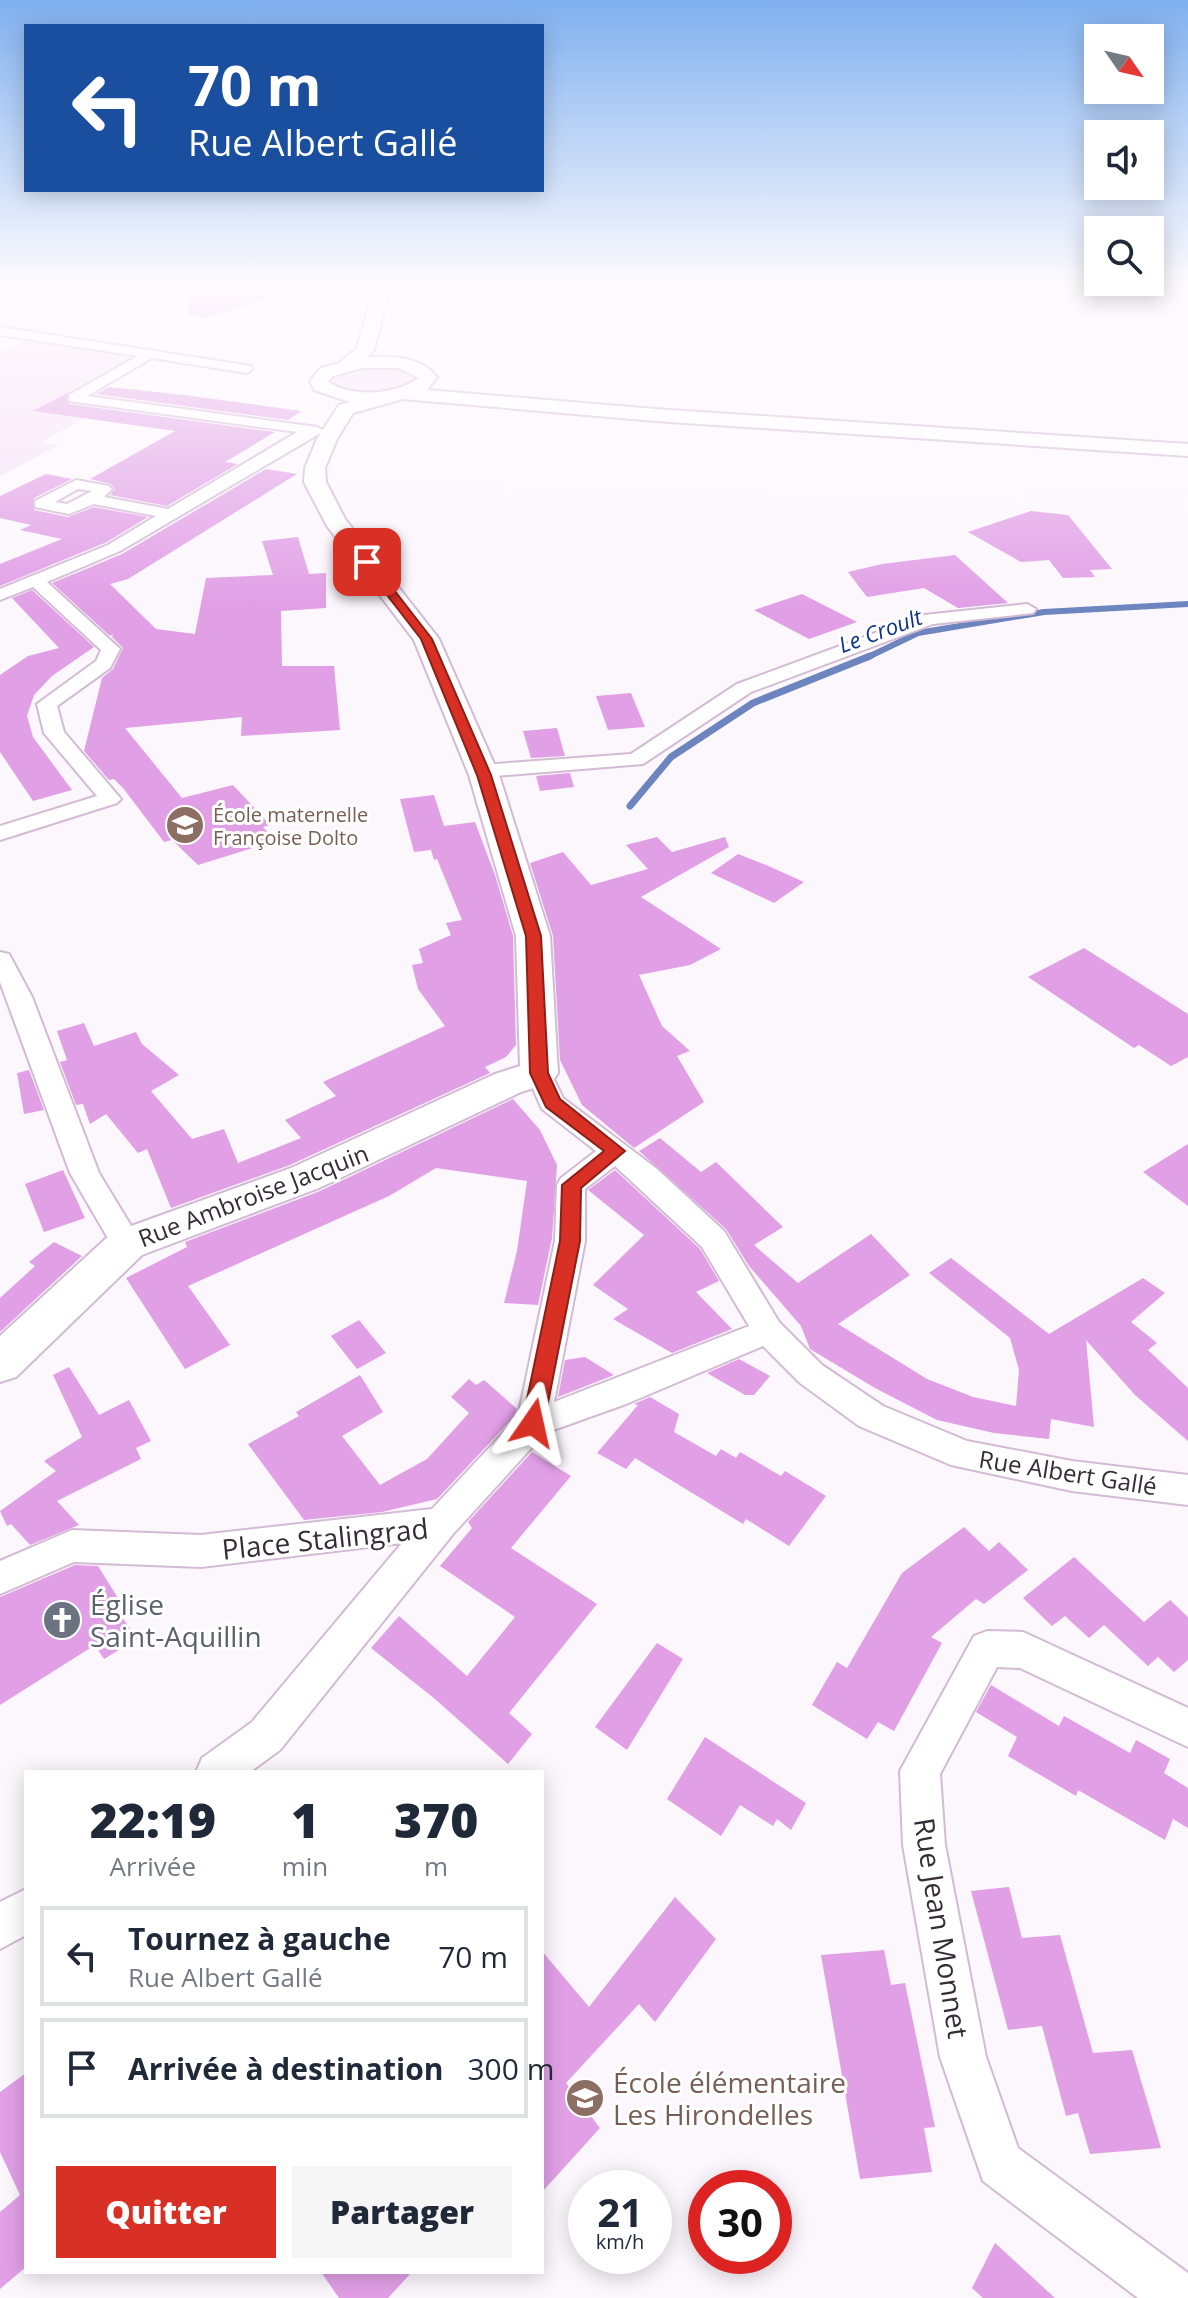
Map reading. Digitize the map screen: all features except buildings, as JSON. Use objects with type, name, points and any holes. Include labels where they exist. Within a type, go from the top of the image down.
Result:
[{"type":"street","points":[[84,392],[74,398],[327,421]]},
{"type":"street","points":[[327,421],[328,392]]},
{"type":"street","points":[[0,595],[114,548],[327,421],[402,392]]},
{"type":"street","points":[[484,392],[738,420]]},
{"type":"street","points":[[396,394],[1188,450]]},
{"type":"street","name":"Rue Albert Gallé","points":[[327,421],[315,468],[315,482],[335,521],[426,639],[482,771],[533,936],[539,1073],[552,1103],[647,1176],[713,1239],[768,1331],[811,1374],[871,1416],[963,1455],[1072,1476],[1188,1490]]},
{"type":"street","points":[[92,499],[173,515]]},
{"type":"street","points":[[0,833],[110,799],[54,733],[47,704],[103,664],[111,649],[37,582]]},
{"type":"street","points":[[482,771],[636,760],[744,688],[930,619],[1027,609]]},
{"type":"street","points":[[0,959],[18,987],[69,1135],[112,1225],[127,1244]]},
{"type":"street","name":"Rue Ambroise Jacquin","points":[[0,1364],[127,1244],[305,1178],[508,1083],[539,1073]]},
{"type":"street","points":[[533,1423],[570,1241],[571,1185],[616,1151]]},
{"type":"street","points":[[441,1523],[533,1423],[614,1395],[768,1331]]},
{"type":"street","name":"Place Stalingrad","points":[[0,1578],[72,1546],[201,1551],[441,1523]]},
{"type":"street","name":"Place Stalingrad","points":[[219,1770],[266,1736],[441,1523]]},
{"type":"street","name":"Rue Jean Monnet","points":[[1180,2298],[1000,2164],[963,2057],[924,1845],[920,1771],[987,1649],[1023,1650],[1188,1728]]},
{"type":"street","points":[[0,1927],[24,1911]]},
{"type":"shaded area","points":[[0,392],[82,392],[69,400],[105,407],[41,442],[59,445],[0,476]]},
{"type":"shaded area","points":[[348,392],[382,392],[371,394]]},
{"type":"waterway","name":"Le Croult","points":[[866,658],[918,633],[1044,612],[1188,604]]},
{"type":"waterway","name":"Le Croult","points":[[630,806],[671,757],[753,703],[870,656]]},
{"type":"place","name":"École maternelle Françoise Dolto","points":[[185,825]]},
{"type":"place","name":"Église Saint-Aquillin","points":[[62,1620]]},
{"type":"place","name":"École élémentaire Les Hirondelles","points":[[585,2098]]},
{"type":"route","points":[[367,562],[426,639],[484,775],[533,936],[539,1073],[552,1103],[616,1151],[571,1185],[570,1241],[533,1423]]}]
